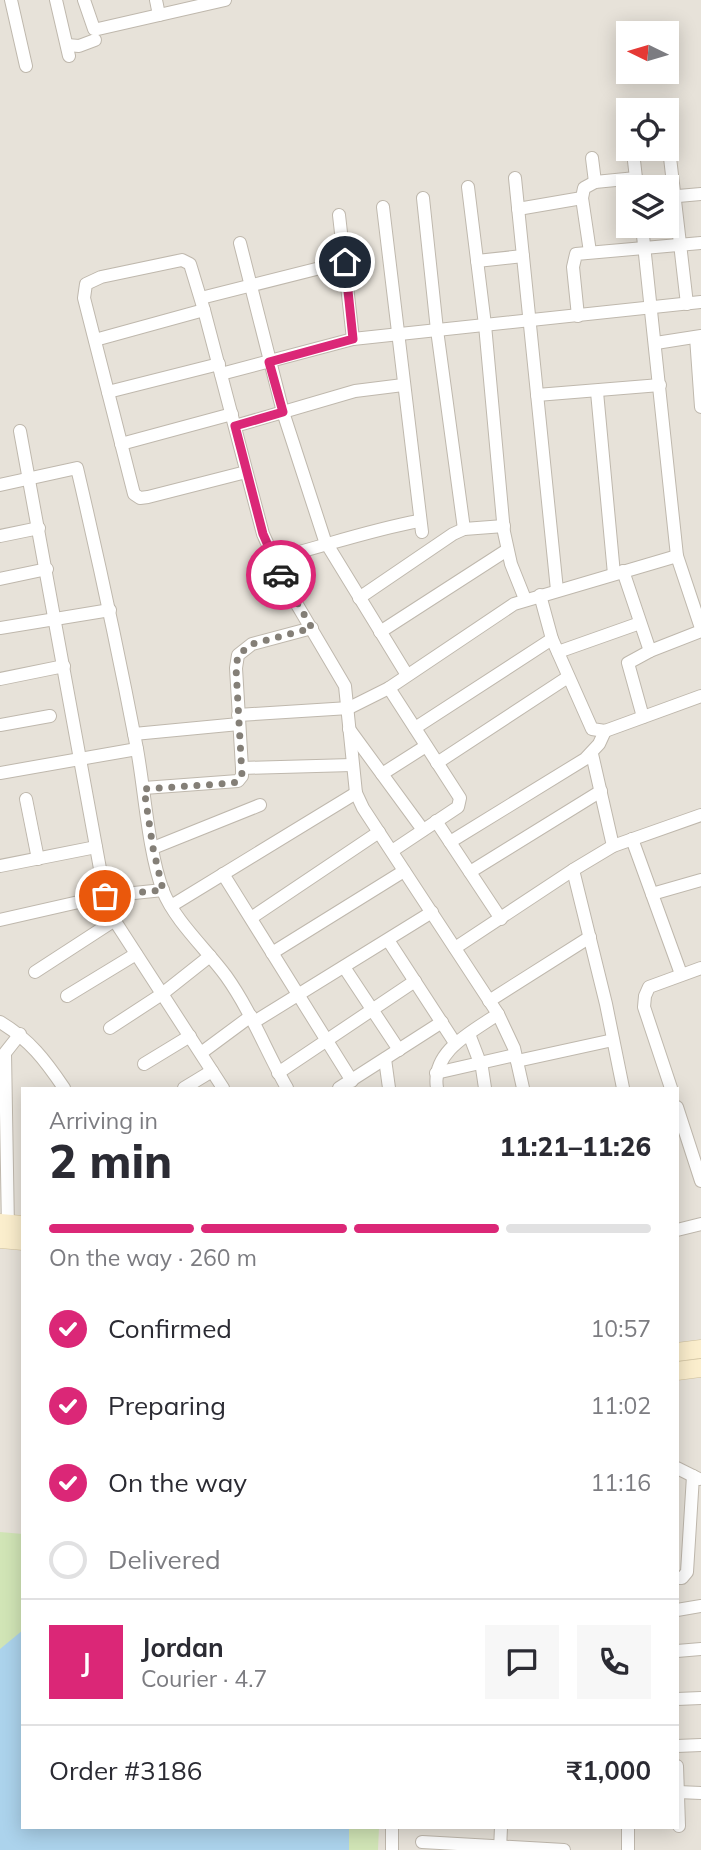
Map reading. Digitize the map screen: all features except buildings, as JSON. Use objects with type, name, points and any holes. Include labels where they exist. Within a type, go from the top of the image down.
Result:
[{"type":"main road","points":[[679,1352],[701,1349]]},
{"type":"main road","points":[[679,1371],[701,1368]]},
{"type":"street","points":[[11,0],[26,66]]},
{"type":"street","points":[[56,0],[68,50],[95,40]]},
{"type":"street","points":[[84,0],[94,29],[225,0]]},
{"type":"street","points":[[156,0],[159,15]]},
{"type":"street","points":[[592,158],[595,182]]},
{"type":"street","points":[[515,178],[557,590]]},
{"type":"street","points":[[590,252],[582,198],[584,188],[595,182],[616,183]]},
{"type":"street","points":[[468,187],[485,325],[507,550],[525,600]]},
{"type":"street","points":[[679,196],[701,194]]},
{"type":"street","points":[[423,198],[437,330],[464,529]]},
{"type":"street","points":[[518,209],[582,198]]},
{"type":"street","points":[[273,559],[369,531],[420,527],[383,207]]},
{"type":"street","points":[[339,215],[353,339]]},
{"type":"street","points":[[643,717],[628,663],[701,630],[698,610],[677,556],[644,238]]},
{"type":"street","points":[[679,238],[687,304]]},
{"type":"street","points":[[240,243],[283,412],[307,492],[327,545],[407,675]]},
{"type":"street","points":[[578,316],[573,260],[576,254],[701,243]]},
{"type":"street","points":[[477,261],[523,256]]},
{"type":"street","points":[[246,471],[140,498],[134,494],[84,298],[86,284],[91,280],[182,260],[190,264],[220,369],[263,534],[289,591],[345,686],[356,793],[498,1014],[516,1058],[523,1087]]},
{"type":"street","points":[[95,340],[250,285],[345,262]]},
{"type":"street","points":[[108,392],[269,362],[353,339],[701,302]]},
{"type":"street","points":[[656,343],[699,337],[701,407]]},
{"type":"street","points":[[121,444],[283,412],[369,388],[403,385]]},
{"type":"street","points":[[537,395],[660,385]]},
{"type":"street","points":[[597,392],[618,573],[650,651]]},
{"type":"street","points":[[20,431],[105,896],[115,920],[222,1087]]},
{"type":"street","points":[[0,485],[77,468],[110,610],[163,890],[171,906],[227,977],[286,1087]]},
{"type":"street","points":[[359,598],[453,534],[464,529],[504,526]]},
{"type":"street","points":[[0,536],[39,528]]},
{"type":"street","points":[[380,632],[507,550]]},
{"type":"street","points":[[134,734],[239,719],[349,708],[389,688],[497,613],[525,600],[677,556]]},
{"type":"street","points":[[0,579],[47,569]]},
{"type":"street","points":[[540,595],[568,677],[589,725],[596,731],[605,731],[701,696]]},
{"type":"street","points":[[0,628],[110,610]]},
{"type":"street","points":[[415,728],[555,645],[640,623]]},
{"type":"street","points":[[144,789],[234,783],[242,776],[236,668],[238,655],[243,649],[267,639],[312,628]]},
{"type":"street","points":[[0,679],[64,666]]},
{"type":"street","points":[[437,763],[568,677]]},
{"type":"street","points":[[389,688],[460,798],[458,807],[392,851]]},
{"type":"street","points":[[0,725],[50,716]]},
{"type":"street","points":[[349,729],[423,830]]},
{"type":"street","points":[[450,842],[592,754],[605,731]]},
{"type":"street","points":[[382,774],[426,746]]},
{"type":"street","points":[[0,773],[137,749]]},
{"type":"street","points":[[592,754],[613,846]]},
{"type":"street","points":[[242,768],[352,765]]},
{"type":"street","points":[[470,872],[601,792]]},
{"type":"street","points":[[171,906],[356,793]]},
{"type":"street","points":[[26,799],[38,859]]},
{"type":"street","points":[[153,848],[260,805]]},
{"type":"street","points":[[455,948],[613,846],[701,815]]},
{"type":"street","points":[[436,821],[501,919]]},
{"type":"street","points":[[251,918],[379,832]]},
{"type":"street","points":[[632,839],[681,974]]},
{"type":"street","points":[[0,866],[96,847]]},
{"type":"street","points":[[272,953],[404,870]]},
{"type":"street","points":[[573,870],[623,1087]]},
{"type":"street","points":[[223,874],[352,1081]]},
{"type":"street","points":[[652,894],[701,880]]},
{"type":"street","points":[[0,920],[105,896],[163,890]]},
{"type":"street","points":[[201,1053],[252,1019],[299,995],[432,912]]},
{"type":"street","points":[[35,972],[115,920]]},
{"type":"street","points":[[489,1001],[590,937]]},
{"type":"street","points":[[388,940],[455,1043]]},
{"type":"street","points":[[67,996],[136,954]]},
{"type":"street","points":[[110,1028],[210,956]]},
{"type":"street","points":[[344,967],[398,1050]]},
{"type":"street","points":[[671,1087],[645,1007],[645,996],[649,988],[701,968]]},
{"type":"street","points":[[278,1073],[415,981]]},
{"type":"street","points":[[437,1087],[436,1073],[455,1043],[498,1014]]},
{"type":"street","points":[[0,1022],[20,1034],[44,1059],[63,1087]]},
{"type":"street","points":[[341,1087],[442,1022]]},
{"type":"street","points":[[10,1232],[5,1054],[20,1034]]},
{"type":"street","points":[[468,1034],[481,1063],[485,1087]]},
{"type":"street","points":[[144,1064],[190,1036]]},
{"type":"street","points":[[436,1073],[613,1040]]},
{"type":"street","points":[[385,1059],[389,1087]]},
{"type":"street","points":[[186,1087],[212,1071]]},
{"type":"street","points":[[679,1113],[701,1181]]},
{"type":"street","points":[[679,1230],[701,1224]]},
{"type":"street","points":[[679,1469],[697,1478],[687,1572],[679,1578]]},
{"type":"street","points":[[679,1610],[701,1606]]},
{"type":"street","points":[[679,1651],[701,1649]]},
{"type":"street","points":[[679,1699],[701,1698]]},
{"type":"street","points":[[679,1746],[701,1745]]},
{"type":"street","points":[[679,1792],[701,1793]]},
{"type":"street","points":[[392,1829],[392,1850]]},
{"type":"street","points":[[500,1829],[500,1848]]},
{"type":"street","points":[[628,1829],[628,1850]]},
{"type":"street","points":[[422,1842],[564,1850]]},
{"type":"shaded area","points":[[0,0],[701,0],[701,1850],[0,1850]]},
{"type":"green space","points":[[0,1532],[21,1534],[21,1829],[379,1829],[378,1850],[0,1850]]},
{"type":"water","points":[[21,1632],[21,1829],[349,1829],[349,1850],[0,1850],[0,1649]]},
{"type":"way so far","points":[[105,896],[163,890],[144,789],[234,783],[242,776],[236,668],[238,655],[252,644],[312,628],[281,575]]},
{"type":"route","points":[[281,575],[263,534],[235,426],[283,412],[269,362],[353,339],[345,262]]}]
